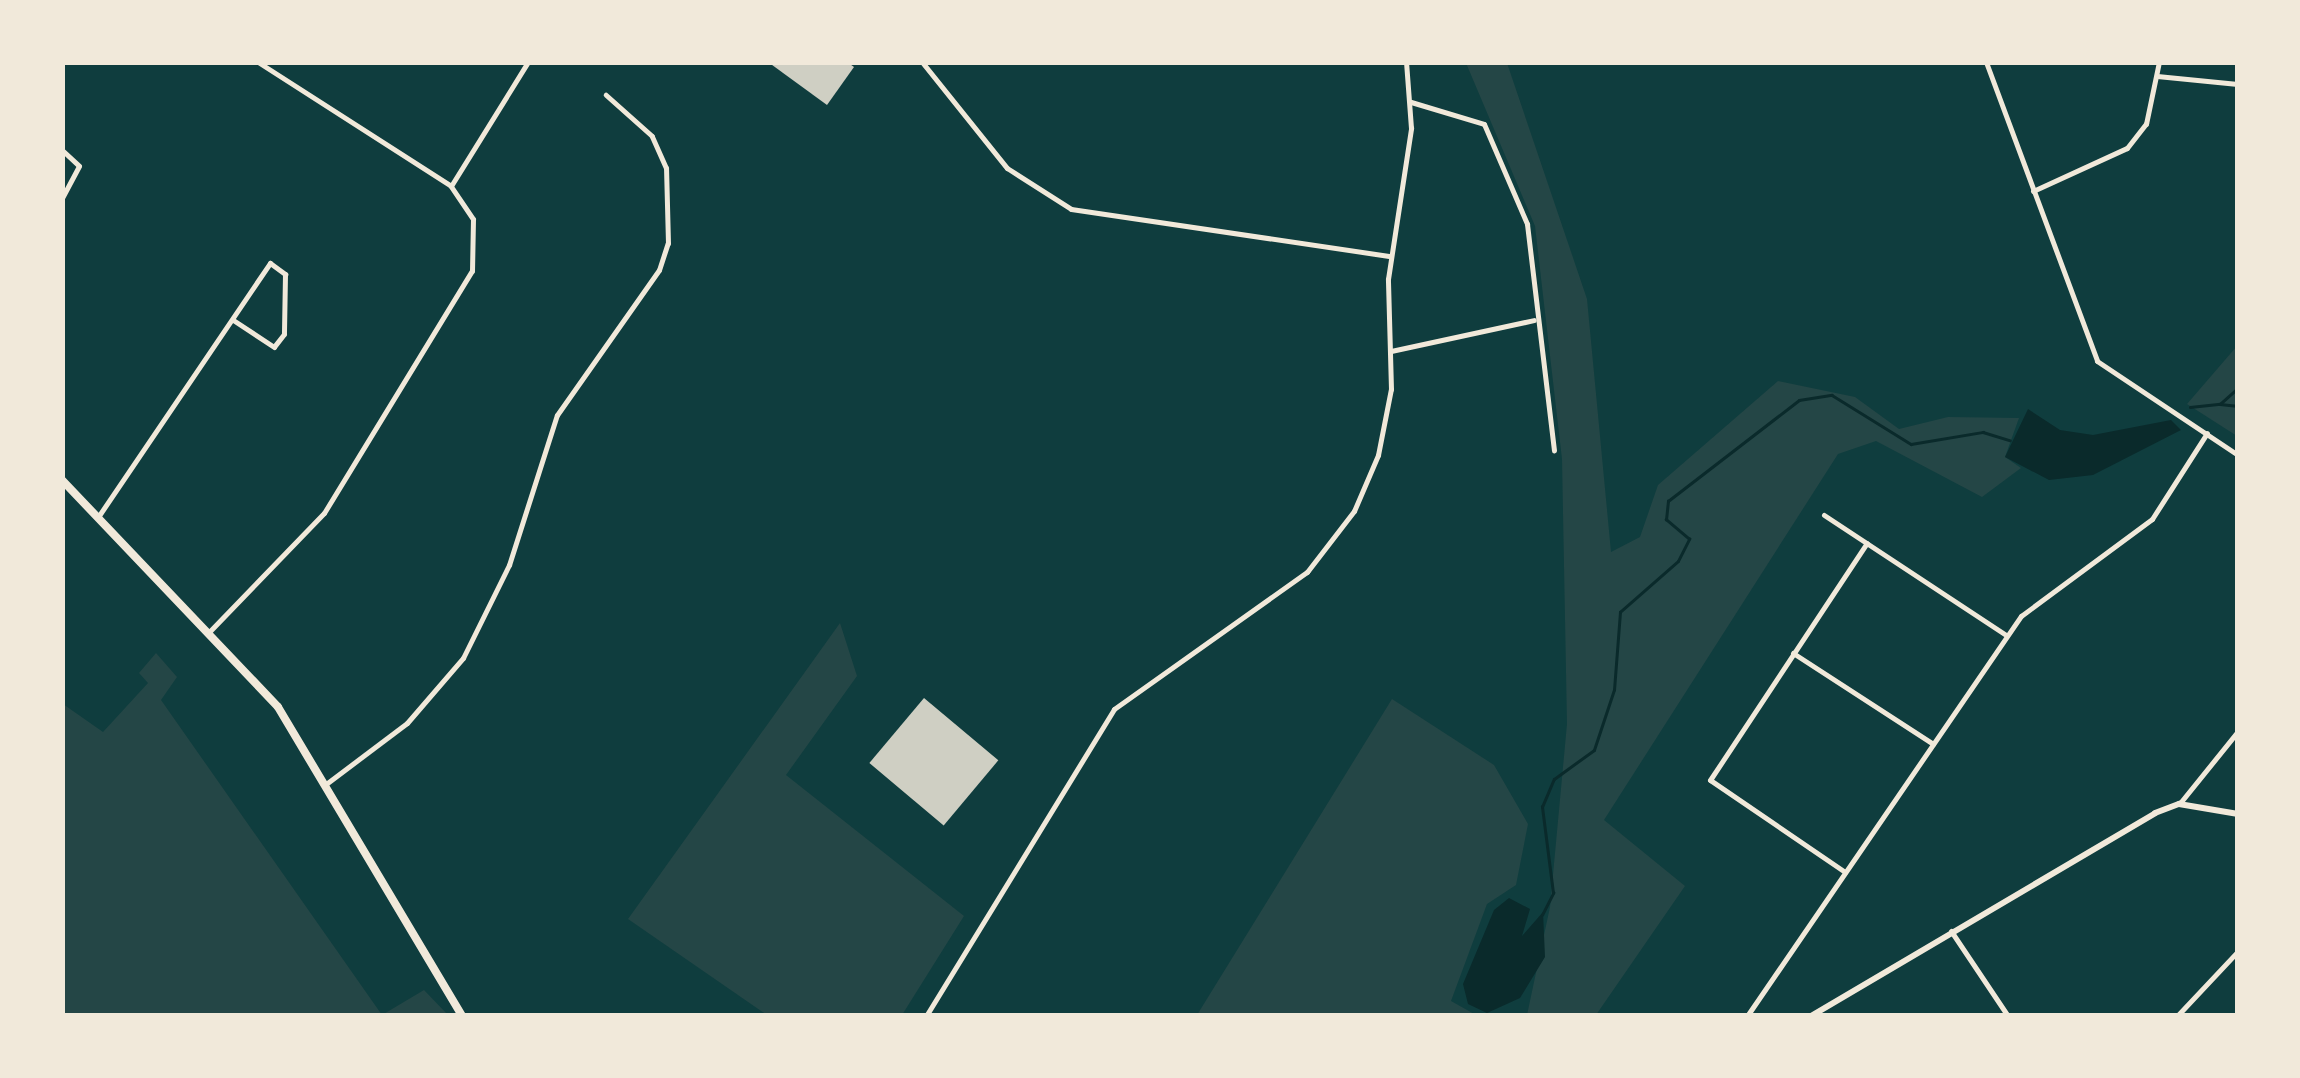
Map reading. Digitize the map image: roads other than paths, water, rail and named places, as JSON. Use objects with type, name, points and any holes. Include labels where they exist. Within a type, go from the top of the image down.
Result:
[{"type":"main road","points":[[62,480],[210,631],[278,707],[462,1016]]},
{"type":"main road","points":[[1812,1016],[1952,931],[2179,804],[2238,814]]},
{"type":"street","points":[[210,631],[324,513],[472,271],[473,219],[452,186],[258,62]]},
{"type":"street","points":[[452,186],[528,62]]},
{"type":"street","points":[[922,62],[1007,168],[1071,209],[1391,256]]},
{"type":"street","points":[[926,1016],[1118,704],[1270,601],[1333,542],[1378,455],[1390,351],[1391,256],[1411,102],[1406,62]]},
{"type":"street","points":[[1986,62],[2097,361],[2238,455]]},
{"type":"street","points":[[2033,191],[2127,148],[2146,124],[2158,62]]},
{"type":"street","points":[[2157,76],[2238,84]]},
{"type":"street","points":[[326,784],[407,723],[462,658],[509,565],[557,415],[660,270],[668,243],[666,168],[652,136],[606,95]]},
{"type":"street","points":[[1411,102],[1484,124],[1532,237],[1534,320],[1554,450]]},
{"type":"street","points":[[62,150],[79,166],[62,198]]},
{"type":"street","points":[[98,517],[270,263],[286,274],[284,334],[274,347],[232,320]]},
{"type":"street","points":[[1390,351],[1534,320]]},
{"type":"street","points":[[1747,1016],[2006,635],[2046,590],[2152,520],[2207,433]]},
{"type":"street","points":[[1824,515],[2006,635]]},
{"type":"street","points":[[1845,872],[1710,780],[1868,543]]},
{"type":"street","points":[[1793,653],[1933,744]]},
{"type":"street","points":[[2179,804],[2238,731]]},
{"type":"street","points":[[1952,931],[2008,1016]]},
{"type":"street","points":[[2177,1016],[2238,951]]},
{"type":"waterway","points":[[2190,407],[2220,404],[2238,388]]},
{"type":"waterway","points":[[1542,915],[1553,893],[1542,807],[1554,779],[1594,750],[1614,690],[1620,612],[1678,561],[1689,539],[1666,520],[1668,501],[1799,400],[1832,395],[1911,444],[1983,432],[2010,440]]},
{"type":"waterway","points":[[2220,404],[2238,406]]}]
